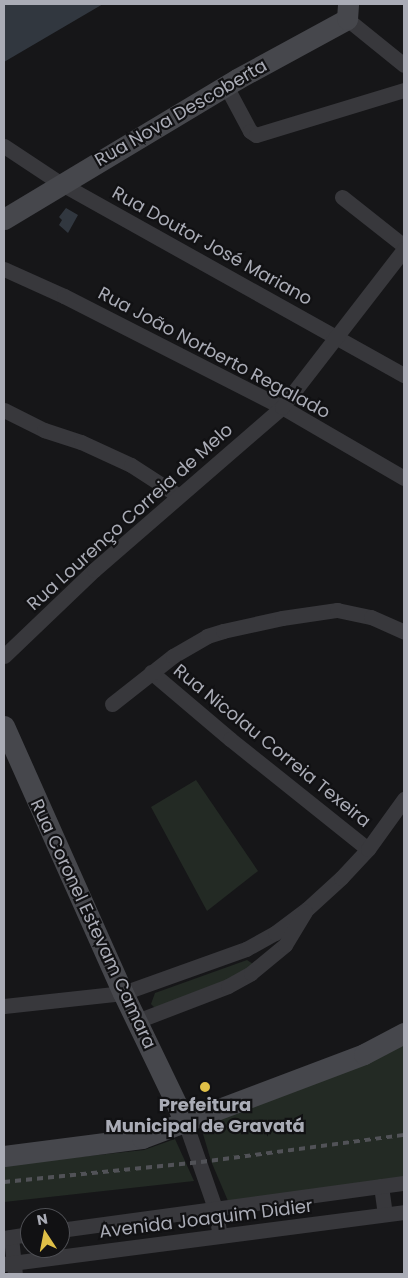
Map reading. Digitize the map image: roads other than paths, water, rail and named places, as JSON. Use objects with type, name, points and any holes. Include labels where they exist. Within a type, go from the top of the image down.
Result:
[{"type":"main road","name":"Rua Nova Descoberta","points":[[4,219],[60,183],[226,86],[348,11]]},
{"type":"main road","name":"Rua Coronel Estevam Camara","points":[[4,726],[123,993],[185,1122]]},
{"type":"main road","points":[[4,1156],[132,1140],[185,1122],[364,1054],[404,1033]]},
{"type":"street","points":[[348,11],[404,65]]},
{"type":"street","points":[[226,86],[252,134],[262,135],[404,90]]},
{"type":"street","name":"Rua Doutor José Mariano","points":[[4,146],[60,183],[404,375]]},
{"type":"street","points":[[342,197],[404,247]]},
{"type":"street","name":"Rua Lourenço Correia de Melo","points":[[4,656],[94,570],[282,407],[404,247]]},
{"type":"street","name":"Rua João Norberto Regalado","points":[[4,269],[64,296],[282,407],[404,478]]},
{"type":"street","points":[[4,410],[44,430],[81,442],[132,465],[179,496]]},
{"type":"street","name":"Rua Nicolau Correia Texeira","points":[[112,704],[151,672],[207,636],[223,630],[323,611],[351,612],[404,632]]},
{"type":"street","name":"Rua Nicolau Correia Texeira","points":[[151,672],[230,739],[368,849]]},
{"type":"street","points":[[4,1006],[123,993],[246,949],[275,933],[307,909],[368,849],[404,799]]},
{"type":"street","points":[[137,1021],[228,986],[251,973],[285,945],[296,931],[307,909]]},
{"type":"street","points":[[185,1122],[215,1208],[220,1235]]},
{"type":"street","name":"Avenida Joaquim Didier","points":[[70,1229],[404,1183]]},
{"type":"street","points":[[382,1186],[385,1214]]},
{"type":"street","name":"Avenida Joaquim Didier","points":[[11,1267],[220,1235],[404,1212]]},
{"type":"street","points":[[11,1267],[7,1237],[20,1235]]},
{"type":"railway","points":[[4,1182],[201,1162],[404,1135]]},
{"type":"place","name":"Prefeitura Municipal de Gravatá","points":[[205,1087]]}]
